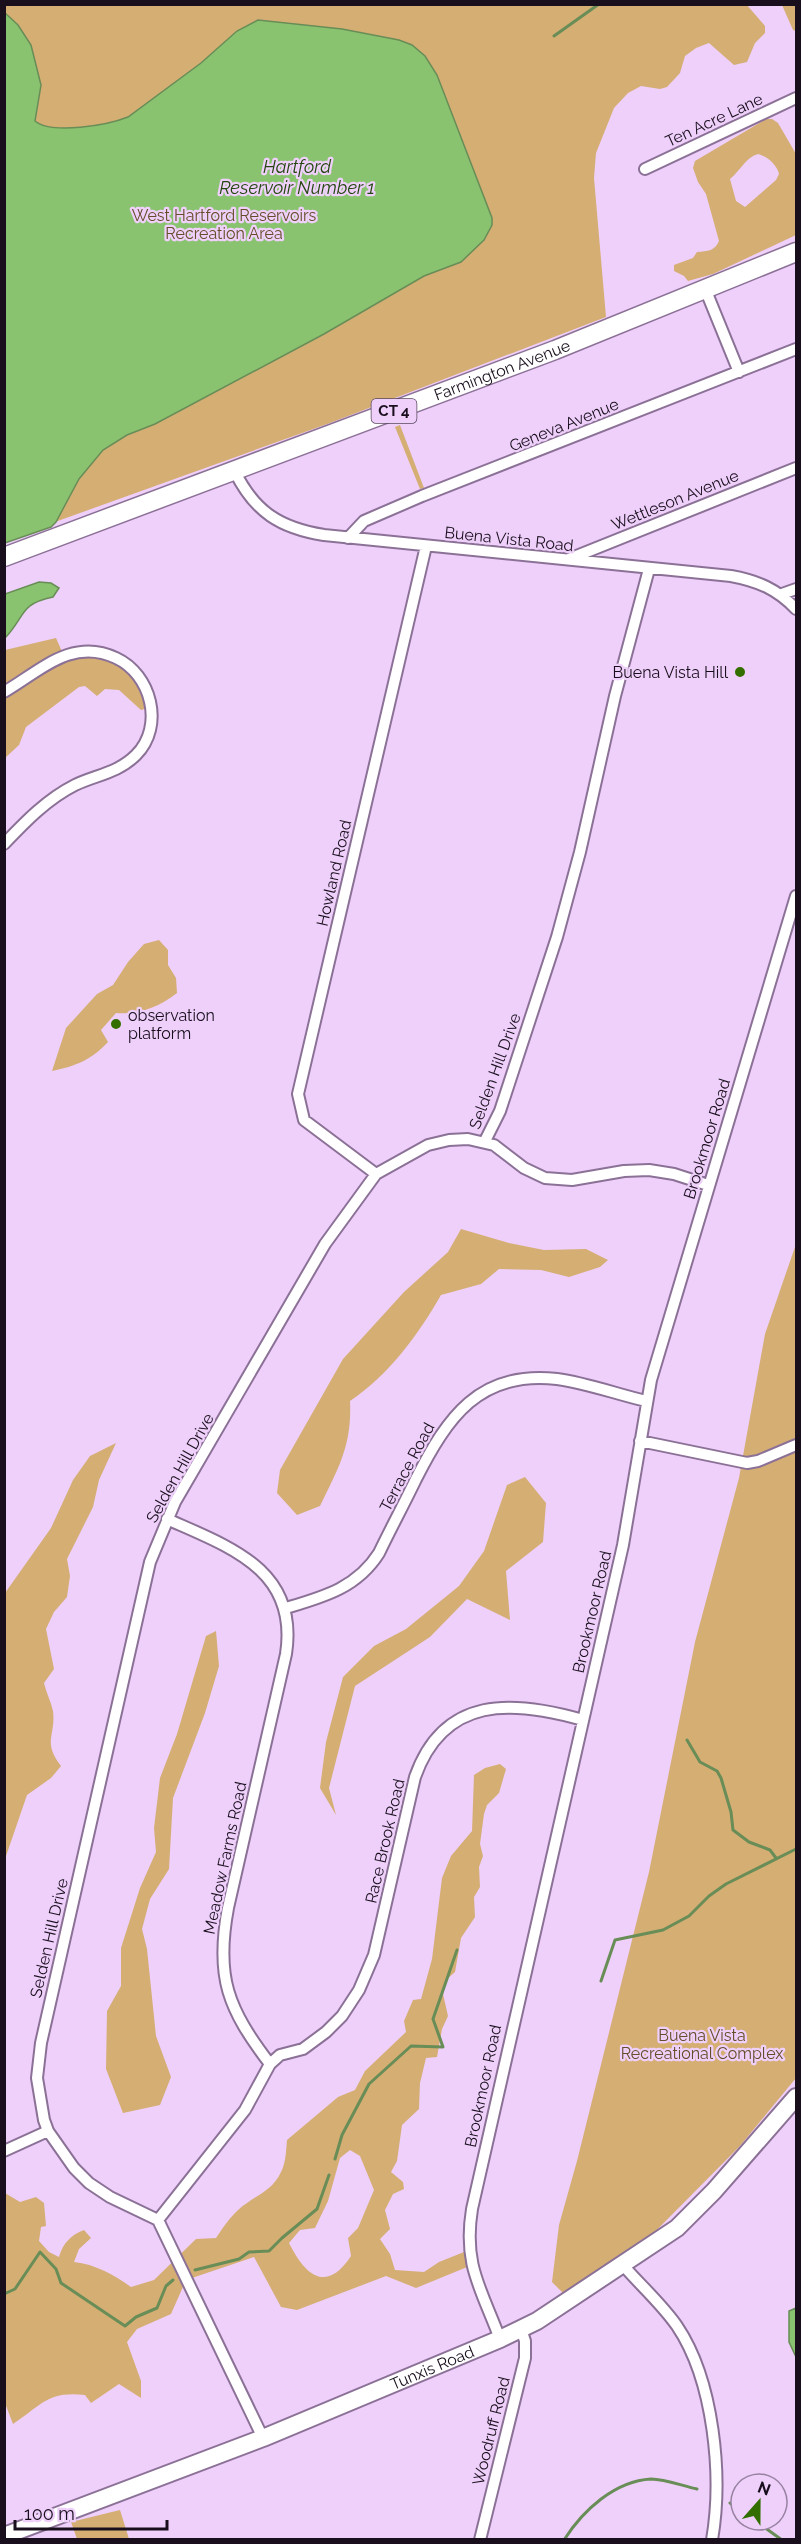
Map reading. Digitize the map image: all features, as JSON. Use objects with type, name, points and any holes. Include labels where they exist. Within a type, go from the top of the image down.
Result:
[{"type":"main road","name":"Farmington Avenue","points":[[4,557],[235,472],[706,291],[796,252]]},
{"type":"street","name":"Ten Acre Lane","points":[[645,169],[796,98]]},
{"type":"street","points":[[706,291],[740,372]]},
{"type":"street","name":"Geneva Avenue","points":[[348,538],[364,521],[422,496],[796,349]]},
{"type":"street","name":"Wettleson Avenue","points":[[566,561],[796,468]]},
{"type":"street","name":"Buena Vista Road","points":[[235,472],[252,500],[283,524],[311,533],[566,561],[731,576],[769,586],[782,594],[796,609]]},
{"type":"street","name":"Howland Road","points":[[376,1174],[304,1120],[298,1095],[426,546]]},
{"type":"street","name":"Selden Hill Drive","points":[[158,2220],[110,2197],[82,2178],[48,2131],[37,2078],[41,2043],[145,1579],[167,1519],[325,1244],[376,1174],[435,1143],[458,1139],[485,1141],[500,1111],[557,937],[580,852],[615,696],[649,569]]},
{"type":"street","points":[[782,594],[796,589]]},
{"type":"street","points":[[4,692],[57,657],[81,652],[102,652],[132,668],[143,681],[152,707],[148,734],[137,754],[115,771],[75,785],[50,800],[4,844]]},
{"type":"street","name":"Brookmoor Road","points":[[500,2338],[472,2265],[468,2232],[512,2024],[623,1545],[646,1401],[708,1185],[796,896]]},
{"type":"street","points":[[485,1141],[498,1147],[531,1172],[544,1178],[572,1180],[616,1172],[649,1170],[674,1174],[708,1185]]},
{"type":"street","name":"Terrace Road","points":[[286,1608],[344,1588],[367,1569],[379,1553],[444,1428],[464,1407],[485,1392],[519,1380],[548,1378],[646,1401]]},
{"type":"street","points":[[640,1441],[747,1462],[758,1461],[796,1445]]},
{"type":"street","name":"Meadow Farms Road","points":[[167,1519],[236,1551],[250,1560],[274,1585],[286,1608],[289,1628],[286,1654],[222,1943],[225,1979],[233,2009],[248,2036],[270,2064]]},
{"type":"street","name":"Race Brook Road","points":[[270,2064],[280,2055],[303,2049],[326,2032],[342,2016],[359,1990],[374,1955],[415,1777],[421,1761],[432,1744],[461,1719],[494,1707],[526,1707],[583,1720]]},
{"type":"street","points":[[263,2438],[158,2220],[245,2110],[270,2064]]},
{"type":"street","name":"Tunxis Road","points":[[4,2536],[263,2438],[521,2329],[677,2228],[714,2191],[796,2097]]},
{"type":"street","points":[[4,2151],[48,2131]]},
{"type":"street","points":[[622,2264],[667,2312],[678,2328],[698,2372],[710,2421],[717,2466],[717,2503],[712,2540]]},
{"type":"street","name":"Woodruff Road","points":[[480,2540],[525,2358],[525,2341],[521,2329]]},
{"type":"green space","name":"West Hartford Reservoirs Recreation Area","points":[[746,4],[765,26],[765,33],[755,43],[747,62],[734,65],[709,43],[685,56],[680,73],[667,87],[660,89],[641,86],[628,93],[614,108],[596,153],[594,178],[606,317],[330,423],[5,540],[4,5]]},
{"type":"green space","points":[[782,5],[796,5],[796,31],[793,30]]},
{"type":"green space","points":[[766,119],[772,119],[778,123],[796,154],[796,235],[713,274],[688,281],[674,271],[674,265],[693,258],[697,252],[713,249],[719,241],[706,194],[693,168],[695,161]],"holes":[[[761,155],[774,164],[779,174],[776,180],[745,207],[736,201],[730,179],[750,158]]]},
{"type":"green space","points":[[400,425],[424,488],[420,489],[395,427]]},
{"type":"green space","points":[[56,638],[64,656],[81,652],[132,668],[152,707],[141,710],[119,690],[105,689],[97,696],[85,686],[79,687],[26,727],[19,745],[5,758],[5,650]]},
{"type":"green space","points":[[159,940],[168,950],[168,965],[176,978],[177,993],[148,1009],[133,1013],[116,1013],[101,1030],[108,1042],[102,1048],[83,1061],[52,1071],[66,1028],[97,994],[113,985],[128,962],[144,944]]},
{"type":"green space","points":[[461,1229],[544,1250],[586,1249],[608,1260],[600,1267],[569,1277],[541,1270],[499,1269],[481,1284],[441,1295],[423,1325],[390,1367],[350,1401],[349,1430],[343,1455],[333,1479],[320,1506],[297,1515],[277,1493],[280,1470],[343,1359],[404,1292],[448,1252]]},
{"type":"green space","name":"Buena Vista Recreational Complex","points":[[796,1244],[796,2078],[740,2146],[633,2254],[566,2296],[552,2282],[559,2225],[649,1872],[695,1642],[739,1478],[765,1334]]},
{"type":"green space","points":[[116,1443],[99,1480],[93,1507],[67,1559],[70,1576],[67,1597],[54,1612],[46,1629],[54,1669],[44,1683],[53,1711],[52,1750],[61,1766],[51,1778],[27,1795],[5,1859],[5,1593],[51,1528],[73,1480],[90,1456]]},
{"type":"green space","points":[[525,1477],[546,1503],[543,1542],[506,1571],[510,1620],[467,1599],[430,1637],[355,1686],[329,1788],[336,1815],[320,1788],[326,1742],[343,1677],[374,1646],[406,1629],[459,1586],[484,1551],[507,1485]]},
{"type":"green space","points":[[216,1631],[219,1666],[205,1713],[173,1798],[169,1869],[150,1899],[142,1929],[147,1949],[156,2036],[171,2077],[160,2105],[123,2113],[106,2069],[107,2011],[121,1986],[121,1948],[140,1888],[156,1852],[154,1828],[160,1778],[177,1734],[206,1636]]},
{"type":"green space","points":[[500,1764],[506,1769],[499,1793],[487,1805],[484,1814],[480,1844],[483,1856],[479,1867],[480,1887],[474,1897],[475,1917],[461,1938],[455,1972],[447,1979],[443,1994],[448,2016],[442,2029],[437,2057],[426,2058],[420,2083],[419,2109],[402,2125],[397,2161],[391,2172],[403,2182],[404,2189],[393,2194],[385,2210],[390,2229],[380,2239],[390,2254],[395,2270],[424,2272],[439,2262],[469,2250],[472,2265],[416,2288],[386,2276],[297,2310],[281,2307],[254,2257],[186,2280],[171,2314],[137,2329],[127,2342],[141,2381],[141,2398],[119,2384],[91,2403],[85,2395],[62,2395],[46,2401],[13,2424],[5,2403],[5,2193],[20,2202],[36,2197],[44,2203],[46,2226],[41,2227],[39,2241],[49,2252],[59,2257],[68,2240],[84,2230],[91,2238],[79,2249],[74,2262],[104,2271],[131,2287],[154,2280],[196,2239],[216,2238],[242,2206],[266,2190],[278,2178],[284,2165],[287,2140],[338,2097],[355,2090],[365,2071],[406,2032],[404,2021],[413,2000],[421,1999],[432,1959],[442,1878],[451,1856],[472,1831],[474,1775],[485,1768]],"holes":[[[350,2150],[360,2156],[374,2190],[358,2228],[348,2238],[351,2256],[342,2268],[333,2274],[325,2277],[317,2276],[302,2264],[289,2243],[300,2230],[315,2228],[328,2201],[340,2158]]]},
{"type":"green space","points":[[120,2510],[129,2539],[77,2539],[71,2522]]},
{"type":"water","name":"Hartford Reservoir Number 1","points":[[4,12],[18,25],[31,45],[41,85],[35,121],[54,127],[80,127],[128,117],[201,63],[237,31],[258,20],[342,29],[399,40],[412,45],[425,56],[437,75],[492,218],[492,225],[484,240],[461,262],[424,276],[324,334],[155,424],[127,435],[103,450],[79,479],[51,527],[5,543]]},
{"type":"water","points":[[39,582],[51,583],[59,588],[53,597],[28,607],[5,638],[5,594]]},
{"type":"water","points":[[796,2308],[796,2357],[789,2342],[789,2311]]},
{"type":"waterway","points":[[554,36],[599,4]]},
{"type":"waterway","points":[[687,1740],[700,1762],[717,1771],[721,1778],[731,1812],[733,1830],[749,1842],[770,1850],[776,1858]]},
{"type":"waterway","points":[[601,1981],[615,1940],[663,1930],[689,1916],[709,1896],[726,1884],[796,1849]]},
{"type":"waterway","points":[[335,2159],[342,2135],[369,2084],[411,2046],[443,2047],[433,2019],[457,1950]]},
{"type":"waterway","points":[[195,2270],[239,2259],[249,2252],[269,2251],[317,2209],[329,2175]]},
{"type":"waterway","points":[[4,2294],[15,2289],[40,2252],[56,2269],[61,2283],[125,2326],[136,2317],[157,2308],[166,2286],[173,2280]]},
{"type":"waterway","points":[[564,2540],[590,2508],[625,2485],[651,2479],[697,2489]]},
{"type":"waterway","points":[[771,2532],[782,2540]]},
{"type":"place","name":"Buena Vista Hill","points":[[740,672]]},
{"type":"place","name":"observation platform","points":[[116,1024]]}]
